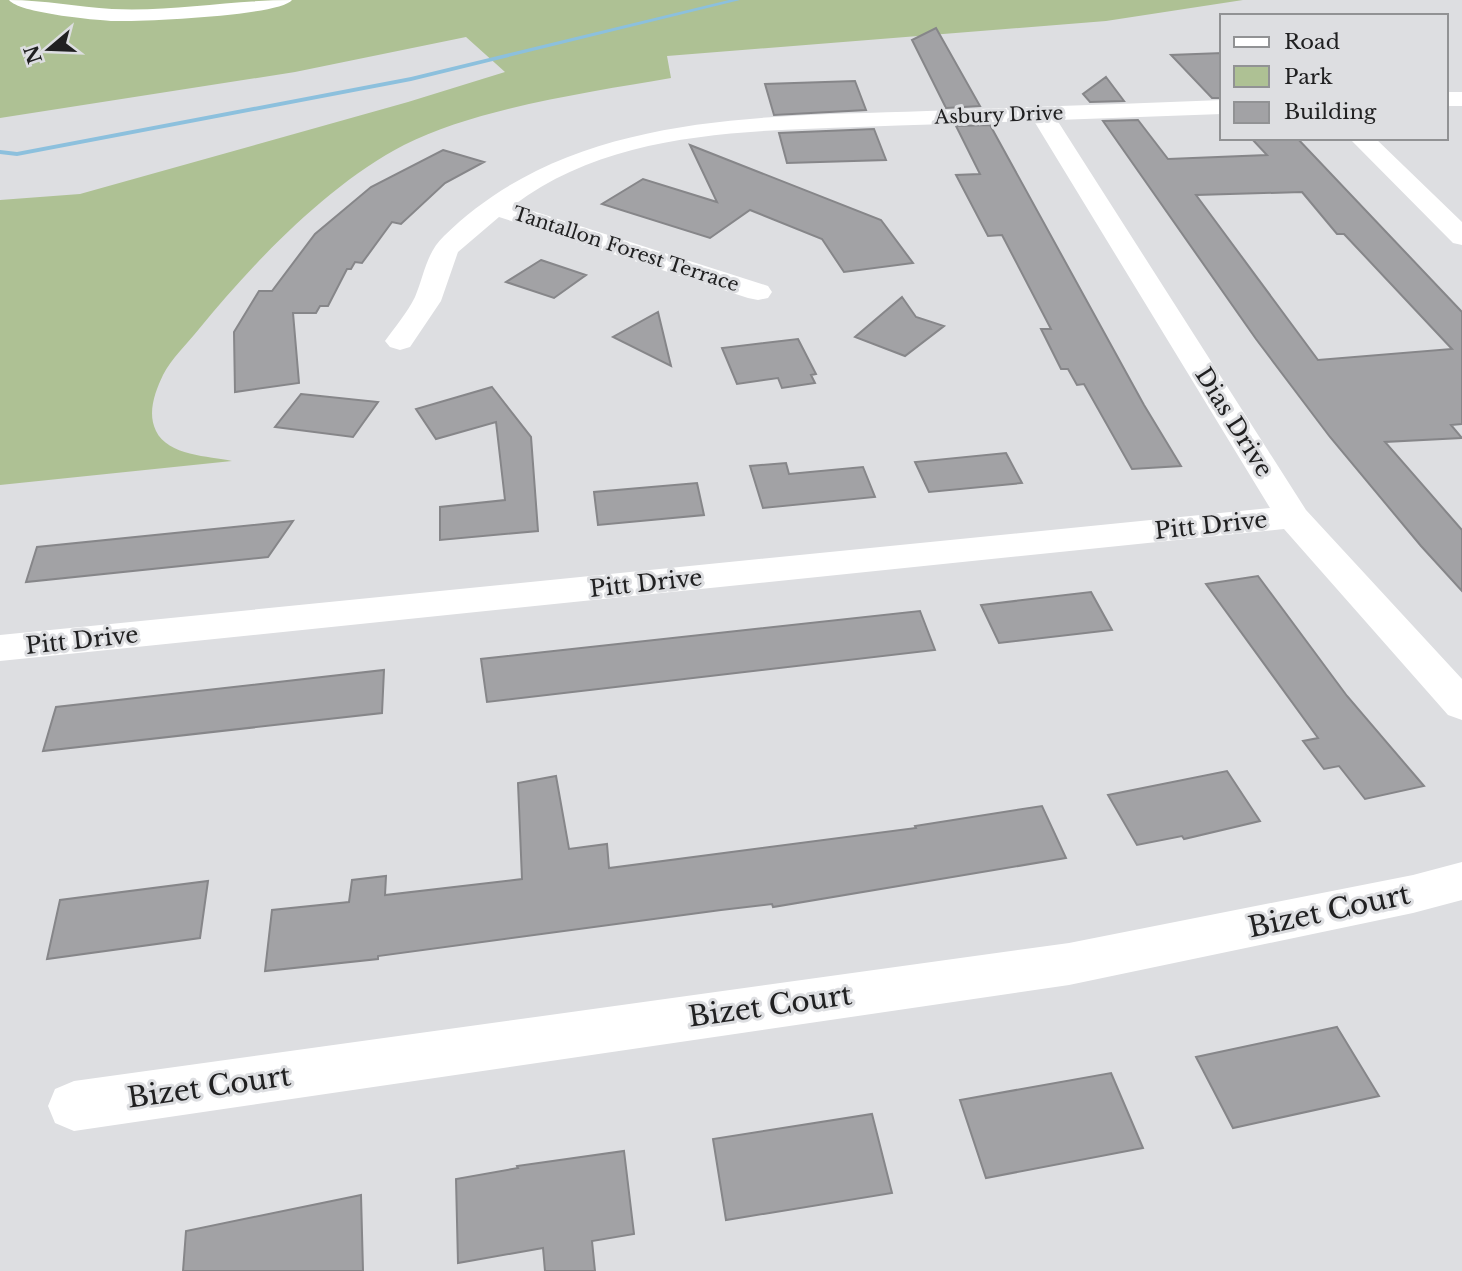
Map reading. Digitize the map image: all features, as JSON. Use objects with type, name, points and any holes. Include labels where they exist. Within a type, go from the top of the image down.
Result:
[{"type":"street","points":[[19,0],[113,15],[225,10],[282,0]]},
{"type":"street","name":"Asbury Drive","points":[[400,341],[428,300],[447,248],[517,189],[553,169],[599,152],[653,138],[712,128],[777,122],[1220,107]]},
{"type":"street","name":"Dias Drive","points":[[1041,113],[1293,517],[1462,705]]},
{"type":"street","points":[[1364,140],[1462,237]]},
{"type":"street","name":"Tantallon Forest Terrace","points":[[494,207],[758,292]]},
{"type":"street","name":"Pitt Drive","points":[[0,648],[1293,517]]},
{"type":"street","name":"Bizet Court","points":[[74,1106],[1069,964],[1462,881]]},
{"type":"green space","points":[[0,0],[1243,0],[1106,21],[667,56],[671,78],[534,103],[433,132],[375,162],[320,203],[267,252],[166,369],[153,403],[152,417],[156,431],[170,446],[179,450],[232,461],[0,485],[0,200],[80,194],[505,72],[466,37],[295,72],[0,118]]},
{"type":"building","points":[[936,28],[980,106],[946,108],[912,40]]},
{"type":"building","points":[[1220,53],[1220,98],[1212,98],[1171,55]]},
{"type":"building","points":[[1106,77],[1124,101],[1090,102],[1083,94]]},
{"type":"building","points":[[855,81],[866,110],[774,115],[765,84]]},
{"type":"building","points":[[1138,120],[1168,159],[1267,155],[1253,140],[1299,140],[1462,312],[1462,424],[1451,425],[1462,438],[1385,442],[1462,530],[1462,591],[1330,437],[1256,339],[1103,121]],"holes":[[[1302,192],[1337,234],[1344,234],[1452,349],[1318,360],[1196,195]]]},
{"type":"building","points":[[990,125],[1144,405],[1181,466],[1132,469],[1084,384],[1077,385],[1068,369],[1061,369],[1041,329],[1051,329],[1002,235],[988,236],[956,175],[980,174],[956,126]]},
{"type":"building","points":[[874,129],[886,160],[787,163],[779,133]]},
{"type":"building","points":[[690,145],[881,220],[913,263],[844,272],[822,239],[750,210],[710,238],[602,204],[643,179],[717,202]]},
{"type":"building","points":[[443,150],[484,162],[445,183],[401,224],[392,222],[362,263],[355,262],[351,269],[347,269],[328,306],[320,306],[316,313],[293,313],[299,383],[235,392],[234,332],[259,291],[272,291],[315,234],[371,187]]},
{"type":"building","points":[[541,260],[586,275],[554,298],[506,282]]},
{"type":"building","points":[[902,297],[916,317],[944,326],[905,356],[855,337]]},
{"type":"building","points":[[658,312],[671,366],[613,337]]},
{"type":"building","points":[[798,339],[816,374],[811,375],[815,383],[782,388],[778,378],[737,384],[722,348]]},
{"type":"building","points":[[492,387],[531,437],[538,531],[440,540],[440,507],[505,500],[496,422],[436,439],[416,409]]},
{"type":"building","points":[[301,394],[378,402],[353,437],[275,427]]},
{"type":"building","points":[[1006,453],[1022,483],[929,492],[915,462]]},
{"type":"building","points":[[786,463],[789,474],[863,467],[875,497],[763,508],[750,466]]},
{"type":"building","points":[[697,483],[704,515],[598,525],[594,492]]},
{"type":"building","points":[[293,521],[268,557],[26,582],[37,547]]},
{"type":"building","points":[[1258,576],[1347,696],[1424,786],[1365,799],[1339,766],[1324,769],[1303,741],[1318,738],[1206,584]]},
{"type":"building","points":[[1091,592],[1112,630],[999,643],[981,605]]},
{"type":"building","points":[[920,611],[935,650],[487,702],[481,659]]},
{"type":"building","points":[[384,670],[382,713],[43,751],[56,707]]},
{"type":"building","points":[[1227,771],[1260,821],[1184,839],[1182,836],[1137,845],[1108,795]]},
{"type":"building","points":[[556,776],[569,849],[607,844],[609,868],[916,828],[915,826],[1042,806],[1066,858],[773,907],[772,904],[721,910],[378,956],[378,959],[265,971],[272,910],[349,902],[352,880],[386,876],[385,895],[522,879],[518,783]]},
{"type":"building","points":[[208,881],[200,938],[47,959],[60,900]]},
{"type":"building","points":[[1337,1027],[1379,1096],[1233,1128],[1196,1057]]},
{"type":"building","points":[[1111,1073],[1143,1148],[986,1178],[960,1100]]},
{"type":"building","points":[[872,1114],[892,1193],[726,1220],[713,1139]]},
{"type":"building","points":[[624,1151],[634,1234],[592,1241],[595,1271],[545,1271],[543,1248],[458,1263],[456,1179],[518,1168],[517,1166]]},
{"type":"building","points":[[361,1195],[363,1271],[183,1271],[186,1231]]},
{"type":"waterway","points":[[0,152],[17,154],[411,79],[737,0]]}]
